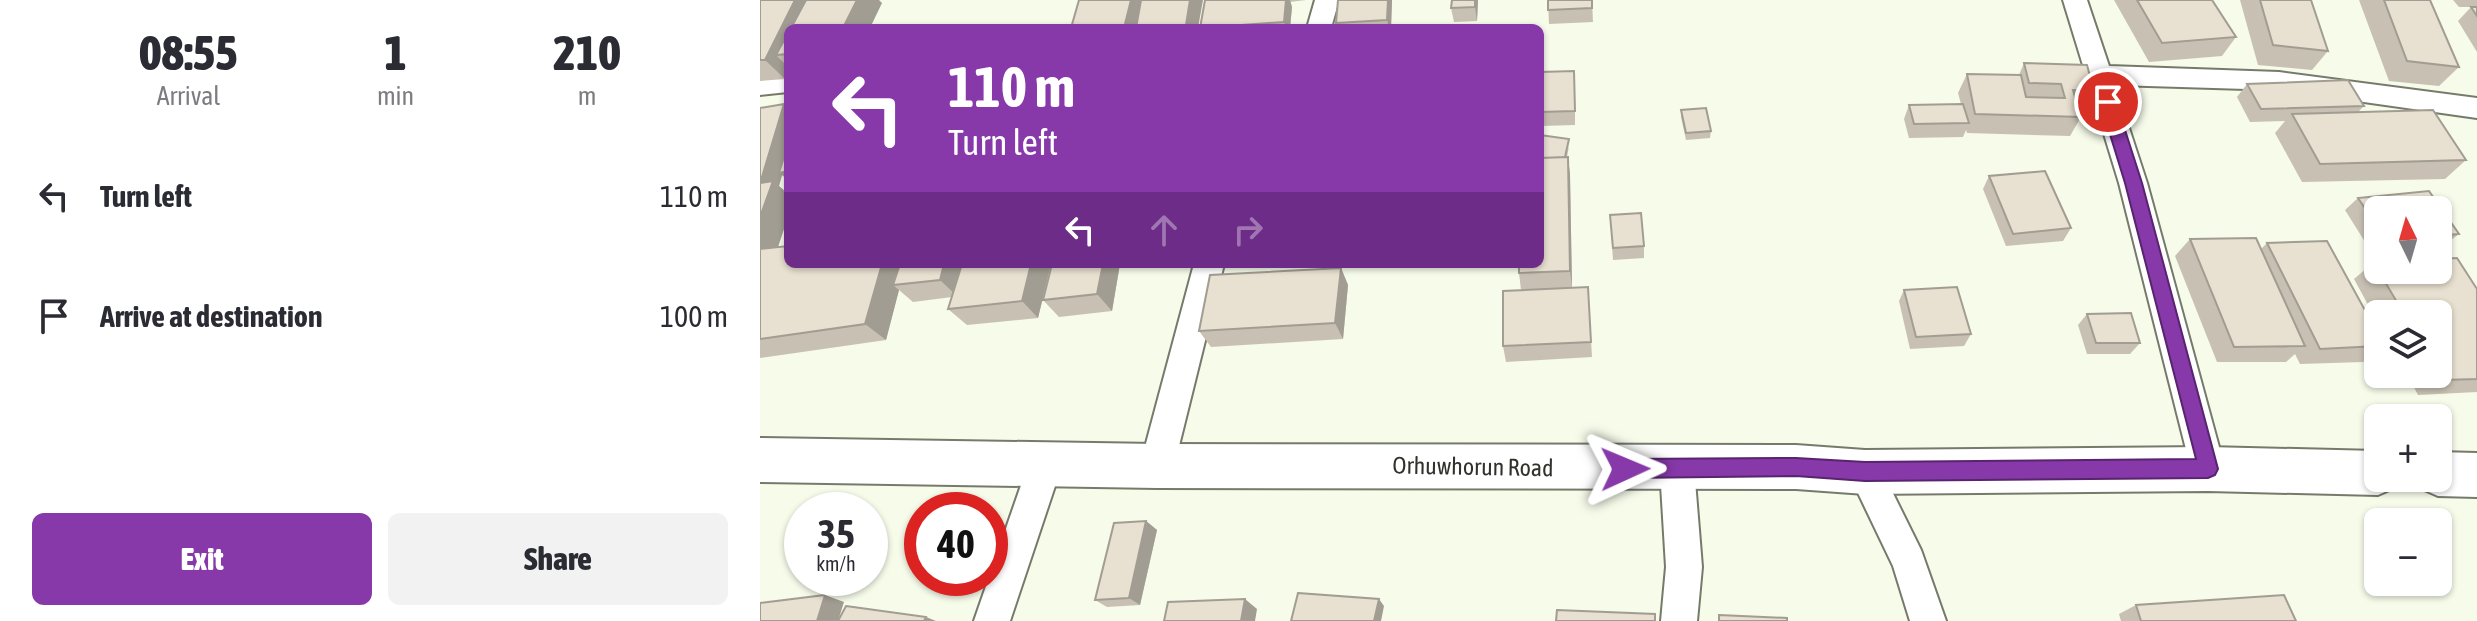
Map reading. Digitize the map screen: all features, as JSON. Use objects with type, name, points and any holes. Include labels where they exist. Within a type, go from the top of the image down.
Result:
[{"type":"street","points":[[1320,24],[1327,0]]},
{"type":"street","points":[[2075,0],[2133,183],[2208,469]]},
{"type":"street","points":[[2100,75],[2279,81],[2477,108]]},
{"type":"street","points":[[760,86],[784,83]]},
{"type":"street","points":[[1157,466],[1208,268]]},
{"type":"street","name":"Orhuwhorun Road","points":[[760,460],[1157,466],[1796,467],[1865,472],[2208,469],[2364,473]]},
{"type":"street","points":[[992,621],[1045,465]]},
{"type":"street","points":[[1677,468],[1684,567],[1679,621]]},
{"type":"street","points":[[1865,472],[1909,562],[1928,621]]},
{"type":"building","points":[[760,0],[795,0],[765,60],[760,60]]},
{"type":"building","points":[[806,0],[857,0],[845,24],[793,24]]},
{"type":"building","points":[[1079,0],[1131,0],[1125,24],[1072,24]]},
{"type":"building","points":[[1141,0],[1190,0],[1186,24],[1137,24]]},
{"type":"building","points":[[1205,0],[1286,0],[1284,22],[1201,24]]},
{"type":"building","points":[[1338,0],[1388,0],[1387,20],[1336,23]]},
{"type":"building","points":[[1452,0],[1475,0],[1475,7],[1451,8]]},
{"type":"building","points":[[1548,0],[1592,0],[1592,8],[1548,10]]},
{"type":"building","points":[[2137,0],[2212,0],[2236,37],[2162,43]]},
{"type":"building","points":[[2260,0],[2311,0],[2328,51],[2273,45]]},
{"type":"building","points":[[2384,0],[2430,0],[2459,67],[2407,61]]},
{"type":"building","points":[[784,40],[784,54],[776,55]]},
{"type":"building","points":[[2024,63],[2087,65],[2094,91],[2073,90],[2081,117],[1975,114],[1967,74],[2021,75],[2026,97],[2065,98],[2061,84],[2029,83]]},
{"type":"building","points":[[1574,71],[1575,111],[1544,112],[1544,72]]},
{"type":"building","points":[[2348,80],[2364,106],[2261,109],[2247,84]]},
{"type":"building","points":[[784,104],[762,177],[760,177],[760,108]]},
{"type":"building","points":[[1963,104],[1969,123],[1914,124],[1909,105]]},
{"type":"building","points":[[1706,108],[1711,131],[1686,133],[1681,110]]},
{"type":"building","points":[[2433,110],[2466,160],[2320,164],[2292,114]]},
{"type":"building","points":[[1544,136],[1569,139],[1565,157],[1544,158]]},
{"type":"building","points":[[1568,157],[1570,271],[1519,273],[1519,268],[1544,268],[1544,158]]},
{"type":"building","points":[[2045,171],[2071,228],[2013,234],[1989,176]]},
{"type":"building","points":[[773,181],[760,217],[760,183]]},
{"type":"building","points":[[2429,191],[2432,196],[2378,196]]},
{"type":"building","points":[[1641,213],[1644,246],[1613,248],[1610,215]]},
{"type":"building","points":[[2256,238],[2305,346],[2234,347],[2190,239]]},
{"type":"building","points":[[2327,241],[2364,308],[2364,347],[2320,349],[2267,243]]},
{"type":"building","points":[[784,246],[784,268],[881,268],[865,324],[760,339],[760,249]]},
{"type":"building","points":[[2452,258],[2457,258],[2477,289],[2477,379],[2452,380],[2452,300],[2396,300],[2386,284],[2452,284]]},
{"type":"building","points":[[899,268],[943,268],[940,280],[893,285]]},
{"type":"building","points":[[961,268],[1030,268],[1022,301],[948,309]]},
{"type":"building","points":[[1051,268],[1102,268],[1097,294],[1043,300]]},
{"type":"building","points":[[1341,268],[1335,323],[1199,331],[1210,275]]},
{"type":"building","points":[[1588,287],[1591,342],[1503,346],[1503,291]]},
{"type":"building","points":[[1957,287],[1971,334],[1916,337],[1904,290]]},
{"type":"building","points":[[2131,313],[2140,343],[2096,343],[2087,314]]},
{"type":"building","points":[[1146,521],[1129,598],[1095,600],[1114,523]]},
{"type":"building","points":[[1298,593],[1379,599],[1374,621],[1291,621]]},
{"type":"building","points":[[2284,595],[2296,621],[2141,621],[2136,605]]},
{"type":"building","points":[[825,596],[817,621],[760,621],[760,603]]},
{"type":"building","points":[[1245,599],[1241,621],[1164,621],[1168,602]]},
{"type":"building","points":[[846,606],[926,617],[924,621],[838,621]]},
{"type":"building","points":[[1557,610],[1655,614],[1655,621],[1556,621]]},
{"type":"building","points":[[1719,615],[1787,618],[1787,621],[1719,621]]},
{"type":"route","points":[[1625,469],[1796,467],[1865,472],[2208,469],[2133,183],[2108,102]]}]
